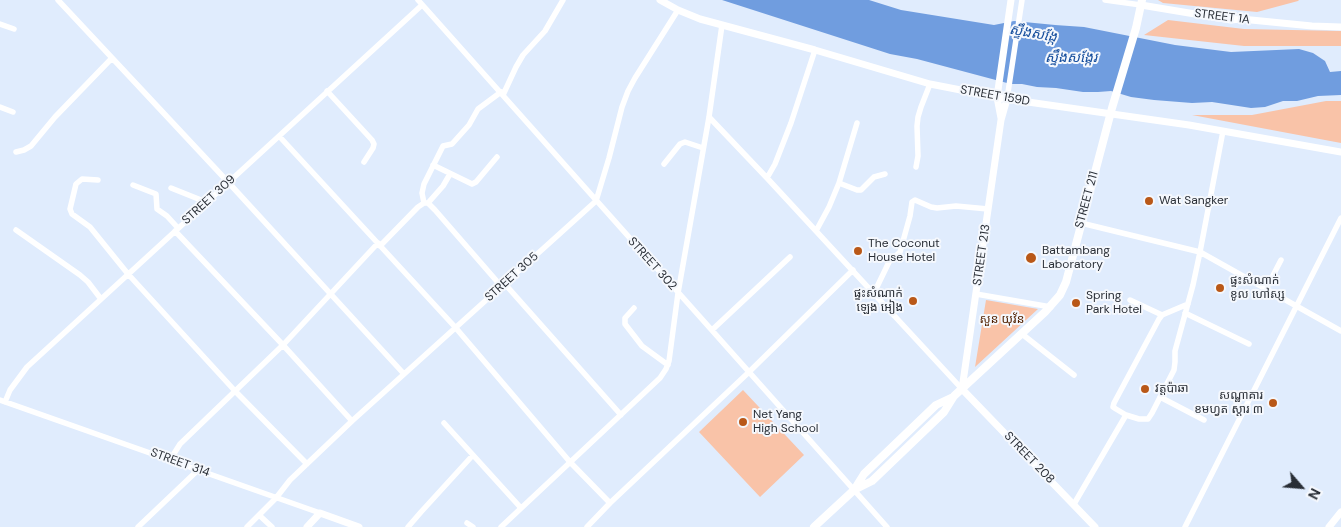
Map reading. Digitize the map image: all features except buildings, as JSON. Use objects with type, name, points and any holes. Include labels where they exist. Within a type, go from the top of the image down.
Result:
[{"type":"main road","name":"STREET 211","points":[[814,527],[854,490],[872,481],[944,412],[954,396],[1022,334],[1051,306],[1060,294],[1066,282],[1111,111],[1136,28],[1141,3]]},
{"type":"street","points":[[58,0],[404,374]]},
{"type":"street","points":[[563,0],[545,31],[523,56],[502,94],[478,109],[469,125],[455,141],[452,144],[443,146],[424,184],[422,193],[426,203],[435,210],[621,415]]},
{"type":"street","name":"STREET 159D","points":[[660,0],[700,19],[930,84],[1007,99],[1111,111],[1341,152]]},
{"type":"street","name":"STREET 213","points":[[1001,120],[997,97],[998,86],[1012,0]]},
{"type":"street","name":"STREET 213","points":[[962,389],[1001,120],[1007,99],[1022,0]]},
{"type":"street","name":"STREET 1A","points":[[1105,0],[1141,3],[1231,20],[1241,19],[1341,27]]},
{"type":"street","name":"STREET 302","points":[[420,2],[887,527]]},
{"type":"street","name":"STREET 309","points":[[2,401],[27,367],[279,136],[420,2]]},
{"type":"street","points":[[596,201],[628,91],[678,10]]},
{"type":"street","points":[[0,24],[14,29]]},
{"type":"street","points":[[501,527],[660,378],[668,365],[722,25]]},
{"type":"street","points":[[767,178],[775,164],[791,123],[815,50]]},
{"type":"street","points":[[16,152],[31,146],[55,117],[112,58]]},
{"type":"street","points":[[916,167],[918,156],[918,116],[930,84]]},
{"type":"street","points":[[327,91],[372,140],[373,148],[364,162]]},
{"type":"street","points":[[0,107],[12,112]]},
{"type":"street","points":[[708,117],[853,270],[962,389]]},
{"type":"street","points":[[816,231],[839,183],[857,123]]},
{"type":"street","points":[[1188,304],[1162,315],[1159,319],[1113,407],[1126,415],[1148,419],[1174,370],[1175,352],[1188,304],[1200,252],[1224,131]]},
{"type":"street","points":[[279,136],[455,328],[570,462],[610,503]]},
{"type":"street","points":[[664,164],[680,144],[684,142],[703,148]]},
{"type":"street","points":[[433,165],[472,184],[476,182],[497,157]]},
{"type":"street","points":[[170,460],[180,444],[283,345],[379,244],[443,186],[450,174]]},
{"type":"street","points":[[839,183],[859,190],[874,177],[884,174]]},
{"type":"street","points":[[98,180],[82,179],[76,184],[70,209],[72,214],[90,227],[128,274],[235,391],[307,464]]},
{"type":"street","points":[[133,185],[156,194],[157,209],[167,216],[352,420]]},
{"type":"street","points":[[171,188],[206,202]]},
{"type":"street","points":[[874,293],[889,262],[900,252],[912,202],[915,200],[937,208],[956,206],[988,209]]},
{"type":"street","name":"STREET 305","points":[[247,527],[276,498],[290,480],[352,420],[596,201]]},
{"type":"street","points":[[1185,527],[1341,218]]},
{"type":"street","points":[[1081,223],[1200,252],[1341,330]]},
{"type":"street","points":[[16,230],[80,275],[101,299]]},
{"type":"street","points":[[712,330],[790,257]]},
{"type":"street","points":[[1266,289],[1281,260]]},
{"type":"street","points":[[587,527],[853,270]]},
{"type":"street","points":[[976,294],[1051,306]]},
{"type":"street","points":[[1130,300],[1162,315]]},
{"type":"street","points":[[634,308],[625,318],[625,324],[642,346],[668,365]]},
{"type":"street","points":[[1185,313],[1249,344]]},
{"type":"street","points":[[1022,334],[1074,375]]},
{"type":"street","name":"STREET 208","points":[[962,389],[1095,527]]},
{"type":"street","points":[[1160,397],[1204,420]]},
{"type":"street","name":"STREET 314","points":[[2,401],[359,527]]},
{"type":"street","points":[[1074,504],[1126,415]]},
{"type":"street","points":[[444,423],[520,508]]},
{"type":"street","points":[[408,527],[473,456]]},
{"type":"street","points":[[138,527],[198,470]]},
{"type":"street","points":[[1330,527],[1341,512]]},
{"type":"street","points":[[307,527],[320,513]]},
{"type":"street","points":[[259,515],[272,527]]},
{"type":"green space","points":[[1158,0],[1299,0],[1257,12],[1163,3]]},
{"type":"green space","points":[[1168,20],[1244,29],[1341,31],[1341,46],[1244,46],[1144,35]]},
{"type":"green space","points":[[1326,101],[1341,101],[1341,143],[1192,115],[1252,115]]},
{"type":"green space","name":"សួន យុវ័ន","points":[[986,300],[1038,309],[975,367]]},
{"type":"green space","points":[[743,390],[804,455],[760,497],[699,432]]},
{"type":"water","name":"ស្ទឹងសង្កែរ","points":[[722,0],[869,0],[901,10],[994,25],[1014,21],[1084,27],[1175,45],[1231,52],[1299,49],[1313,53],[1325,61],[1330,72],[1341,71],[1341,95],[1283,101],[1265,107],[1251,108],[1212,102],[1192,103],[1154,100],[1131,97],[1111,91],[1083,92],[1022,84],[1012,84],[1008,88],[1007,83],[917,59],[890,54]]},
{"type":"place","name":"Wat Sangker","points":[[1149,201]]},
{"type":"place","name":"The Coconut House Hotel","points":[[858,251]]},
{"type":"place","name":"Battambang Laboratory","points":[[1031,258]]},
{"type":"place","name":"ផ្ទះសំណាក់ ខូល ហៅស្ស","points":[[1220,288]]},
{"type":"place","name":"ផ្ទះសំណាក់ ឡេង អៀង","points":[[913,301]]},
{"type":"place","name":"Spring Park Hotel","points":[[1076,303]]},
{"type":"place","name":"វត្តប៉ាឆា","points":[[1145,389]]},
{"type":"place","name":"សណ្ឋាគារ ខមហ្វត ស្តារ ៣","points":[[1273,403]]},
{"type":"place","name":"Net Yang High School","points":[[743,422]]},
{"type":"water label","name":"ស្ទឹងសង្កែ","points":[[1033,34]]}]
